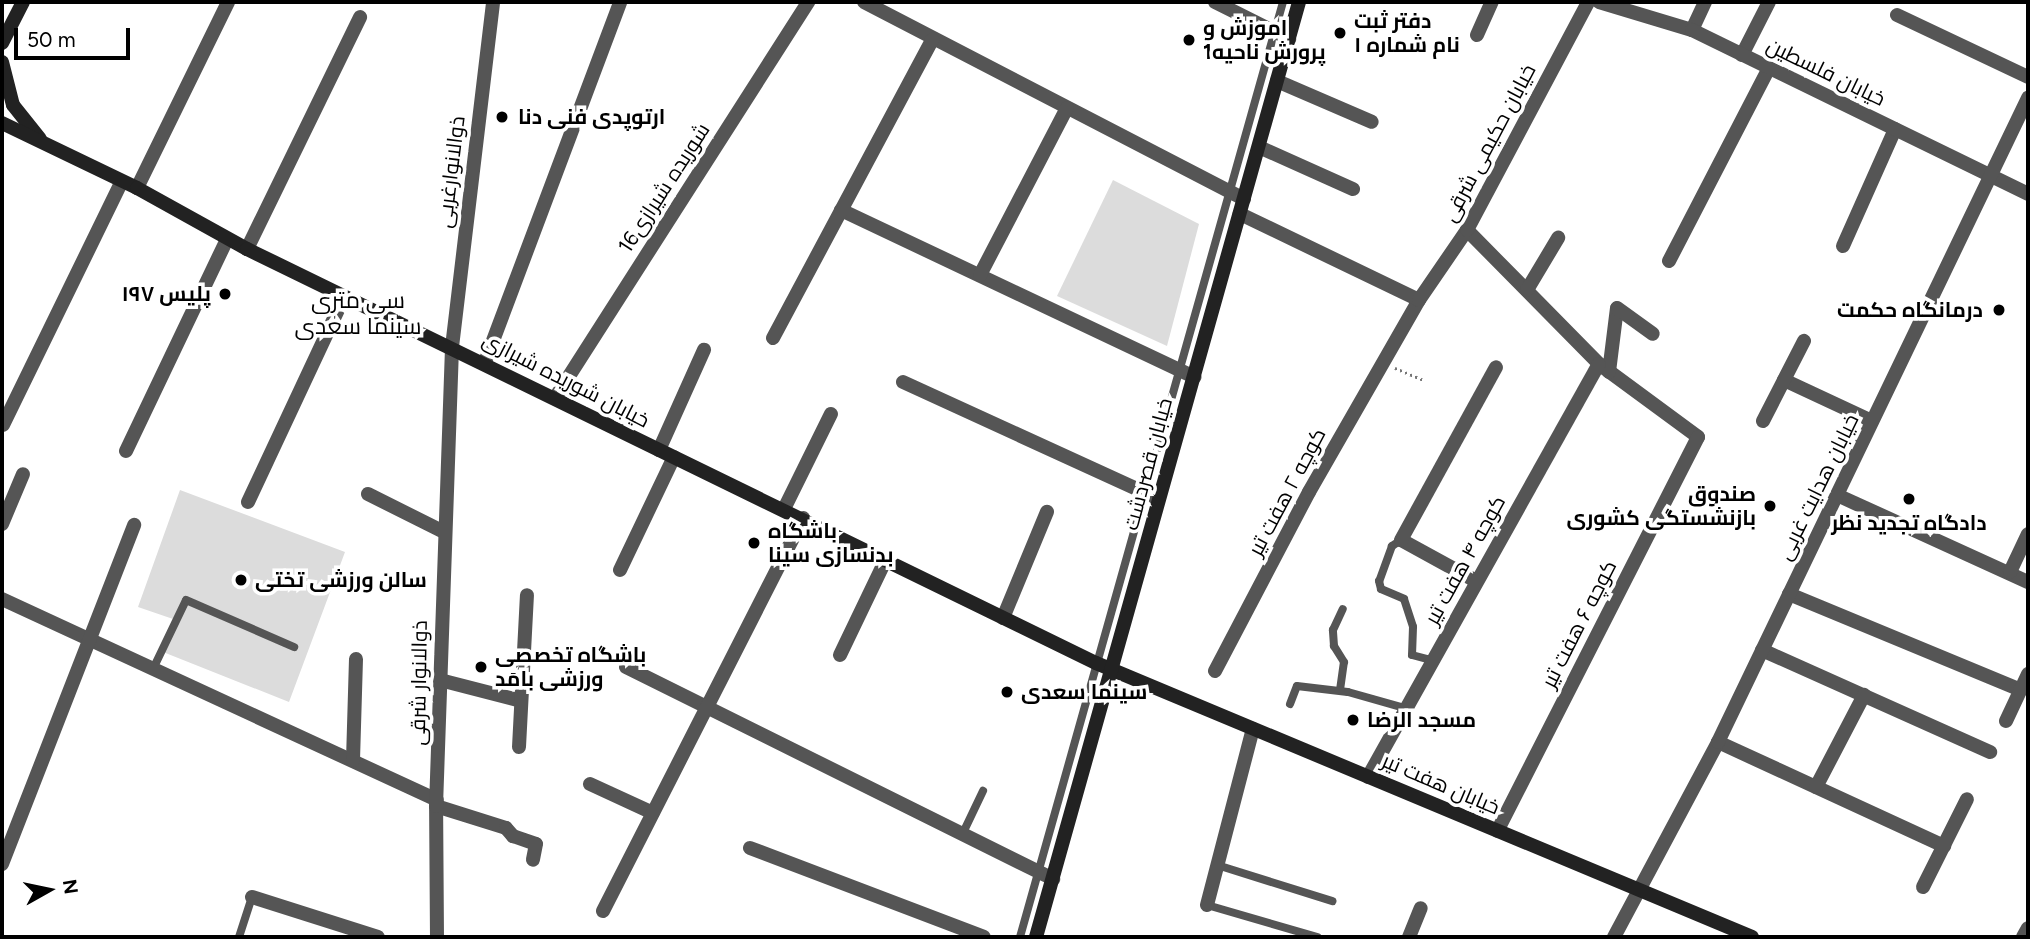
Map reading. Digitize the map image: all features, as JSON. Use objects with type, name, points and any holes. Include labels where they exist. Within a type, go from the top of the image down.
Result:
[{"type":"main road","points":[[2,43],[23,2]]},
{"type":"main road","name":"خیابان قصردشت","points":[[1036,937],[1113,671],[1152,496],[1194,377],[1298,2]]},
{"type":"main road","points":[[2,62],[13,105],[43,143]]},
{"type":"main road","name":"خیابان شوریده شیرازی","points":[[2,123],[137,188],[227,239],[344,297],[485,362],[659,450],[1113,671]]},
{"type":"main road","name":"خیابان هفت تیر","points":[[1113,671],[1752,937]]},
{"type":"street","points":[[137,188],[228,2]]},
{"type":"street","name":"ذوالانوارغربی","points":[[452,347],[493,2]]},
{"type":"street","points":[[485,362],[620,2]]},
{"type":"street","name":"شوریده شیرازی16","points":[[555,397],[808,2]]},
{"type":"street","points":[[864,2],[932,40],[1244,199]]},
{"type":"street","points":[[1215,2],[1289,39]]},
{"type":"street","points":[[1477,35],[1492,2]]},
{"type":"street","name":"خیابان حکیمی شرقی","points":[[1419,300],[1468,230],[1588,2]]},
{"type":"street","name":"خیابان فلسطین","points":[[1599,2],[1692,30],[2028,194]]},
{"type":"street","points":[[1692,30],[1705,2]]},
{"type":"street","points":[[1742,55],[1769,2]]},
{"type":"street","points":[[1897,15],[2028,77]]},
{"type":"street","points":[[247,249],[360,17]]},
{"type":"street","points":[[773,338],[932,40]]},
{"type":"street","points":[[1670,261],[1769,68]]},
{"type":"street","points":[[1277,81],[1372,122]]},
{"type":"street","name":"خیابان هدایت غربی","points":[[1614,937],[1718,742],[2028,98]]},
{"type":"street","points":[[980,275],[1067,108]]},
{"type":"street","points":[[1843,246],[1895,129]]},
{"type":"street","points":[[1259,147],[1353,189]]},
{"type":"street","points":[[3,425],[122,181]]},
{"type":"street","points":[[841,210],[1178,372],[1194,377]]},
{"type":"street","points":[[1240,214],[1419,300]]},
{"type":"street","points":[[1468,230],[1604,368]]},
{"type":"street","points":[[126,452],[227,239]]},
{"type":"street","points":[[1527,290],[1558,239]]},
{"type":"street","points":[[248,502],[344,297]]},
{"type":"street","name":"کوچه ۲ هفت تیر","points":[[1215,671],[1419,300]]},
{"type":"street","points":[[1604,368],[1617,308],[1653,334]]},
{"type":"street","points":[[1763,421],[1804,341]]},
{"type":"street","name":"ذوالانوار شرقی","points":[[437,937],[436,803],[443,532],[452,347]]},
{"type":"street","points":[[659,450],[704,350]]},
{"type":"street","points":[[1476,582],[1401,540],[1496,367]]},
{"type":"street","name":"کوچه ۶ هفت تیر","points":[[1497,831],[1698,438],[1604,368]]},
{"type":"street","name":"کوچه ۴ هفت تیر","points":[[1368,777],[1409,709],[1476,582],[1604,368]]},
{"type":"street","points":[[1784,380],[1872,421]]},
{"type":"street","points":[[903,382],[1152,496]]},
{"type":"street","points":[[784,509],[831,414]]},
{"type":"street","points":[[620,570],[674,457]]},
{"type":"street","points":[[2,524],[23,474]]},
{"type":"street","points":[[368,494],[443,532]]},
{"type":"street","points":[[1837,495],[2028,582]]},
{"type":"street","points":[[1003,618],[1047,512]]},
{"type":"street","points":[[603,911],[803,518]]},
{"type":"street","points":[[2,864],[93,640],[134,525]]},
{"type":"street","points":[[2010,572],[2028,534]]},
{"type":"street","points":[[840,656],[886,559]]},
{"type":"street","points":[[1789,594],[2021,690]]},
{"type":"street","points":[[519,747],[524,709],[518,700],[527,595]]},
{"type":"street","points":[[2,599],[353,760],[436,803],[506,828],[513,836],[536,844],[533,860]]},
{"type":"street","points":[[1762,650],[1990,752]]},
{"type":"street","points":[[353,760],[356,659]]},
{"type":"street","points":[[626,667],[1054,879]]},
{"type":"street","points":[[2006,721],[2028,674]]},
{"type":"street","points":[[440,680],[518,700]]},
{"type":"street","points":[[1816,787],[1864,695]]},
{"type":"street","points":[[1207,905],[1253,729]]},
{"type":"street","points":[[1718,742],[1944,846]]},
{"type":"street","points":[[590,784],[653,813]]},
{"type":"street","points":[[1923,887],[1967,799]]},
{"type":"street","points":[[750,848],[984,937]]},
{"type":"street","points":[[253,897],[378,937]]},
{"type":"street","points":[[1409,937],[1421,908]]},
{"type":"street","points":[[2024,937],[2028,928]]},
{"type":"lane","points":[[1020,937],[1096,663],[1152,496],[1178,372],[1283,2]]},
{"type":"lane","points":[[1401,540],[1392,546],[1379,581],[1381,589],[1404,599],[1413,627],[1412,655],[1434,661]]},
{"type":"lane","points":[[153,669],[186,600],[295,647]]},
{"type":"lane","points":[[1340,690],[1344,662],[1334,646],[1333,630],[1343,609]]},
{"type":"lane","points":[[1290,704],[1297,686],[1340,690],[1409,709]]},
{"type":"lane","points":[[962,835],[983,791]]},
{"type":"lane","points":[[1217,865],[1332,901]]},
{"type":"lane","points":[[239,937],[253,897]]},
{"type":"lane","points":[[1207,905],[1317,937]]},
{"type":"path","points":[[1382,363],[1423,380]]},
{"type":"shaded area","points":[[1113,180],[1199,224],[1167,346],[1057,296]]},
{"type":"shaded area","name":"سالن ورزشی تختی","points":[[180,490],[345,552],[289,702],[163,652],[173,619],[138,607]]},
{"type":"place","name":"دفتر ثبت نام شماره ١","points":[[1340,33]]},
{"type":"place","name":"اموزش و پرورش ناحیه1","points":[[1189,40]]},
{"type":"place","name":"ارتوپدی فنی دنا","points":[[502,117]]},
{"type":"place","name":"پلیس ۱۹۷","points":[[225,294]]},
{"type":"place","name":"درمانگاه حکمت","points":[[1999,310]]},
{"type":"place","name":"دادگاه تجدید نظر","points":[[1909,499]]},
{"type":"place","name":"صندوق بازنشستگی کشوری","points":[[1770,506]]},
{"type":"place","name":"باشگاه بدنسازی سینا","points":[[754,543]]},
{"type":"place","name":"سالن ورزشی تختی","points":[[241,580]]},
{"type":"place","name":"باشگاه تخصصی ورزشی بامَد","points":[[481,667]]},
{"type":"place","name":"سینما سعدی","points":[[1007,692]]},
{"type":"place","name":"مسجد الرضا","points":[[1353,720]]},
{"type":"district","name":"سی متری سینما سعدی","points":[[358,313]]}]
